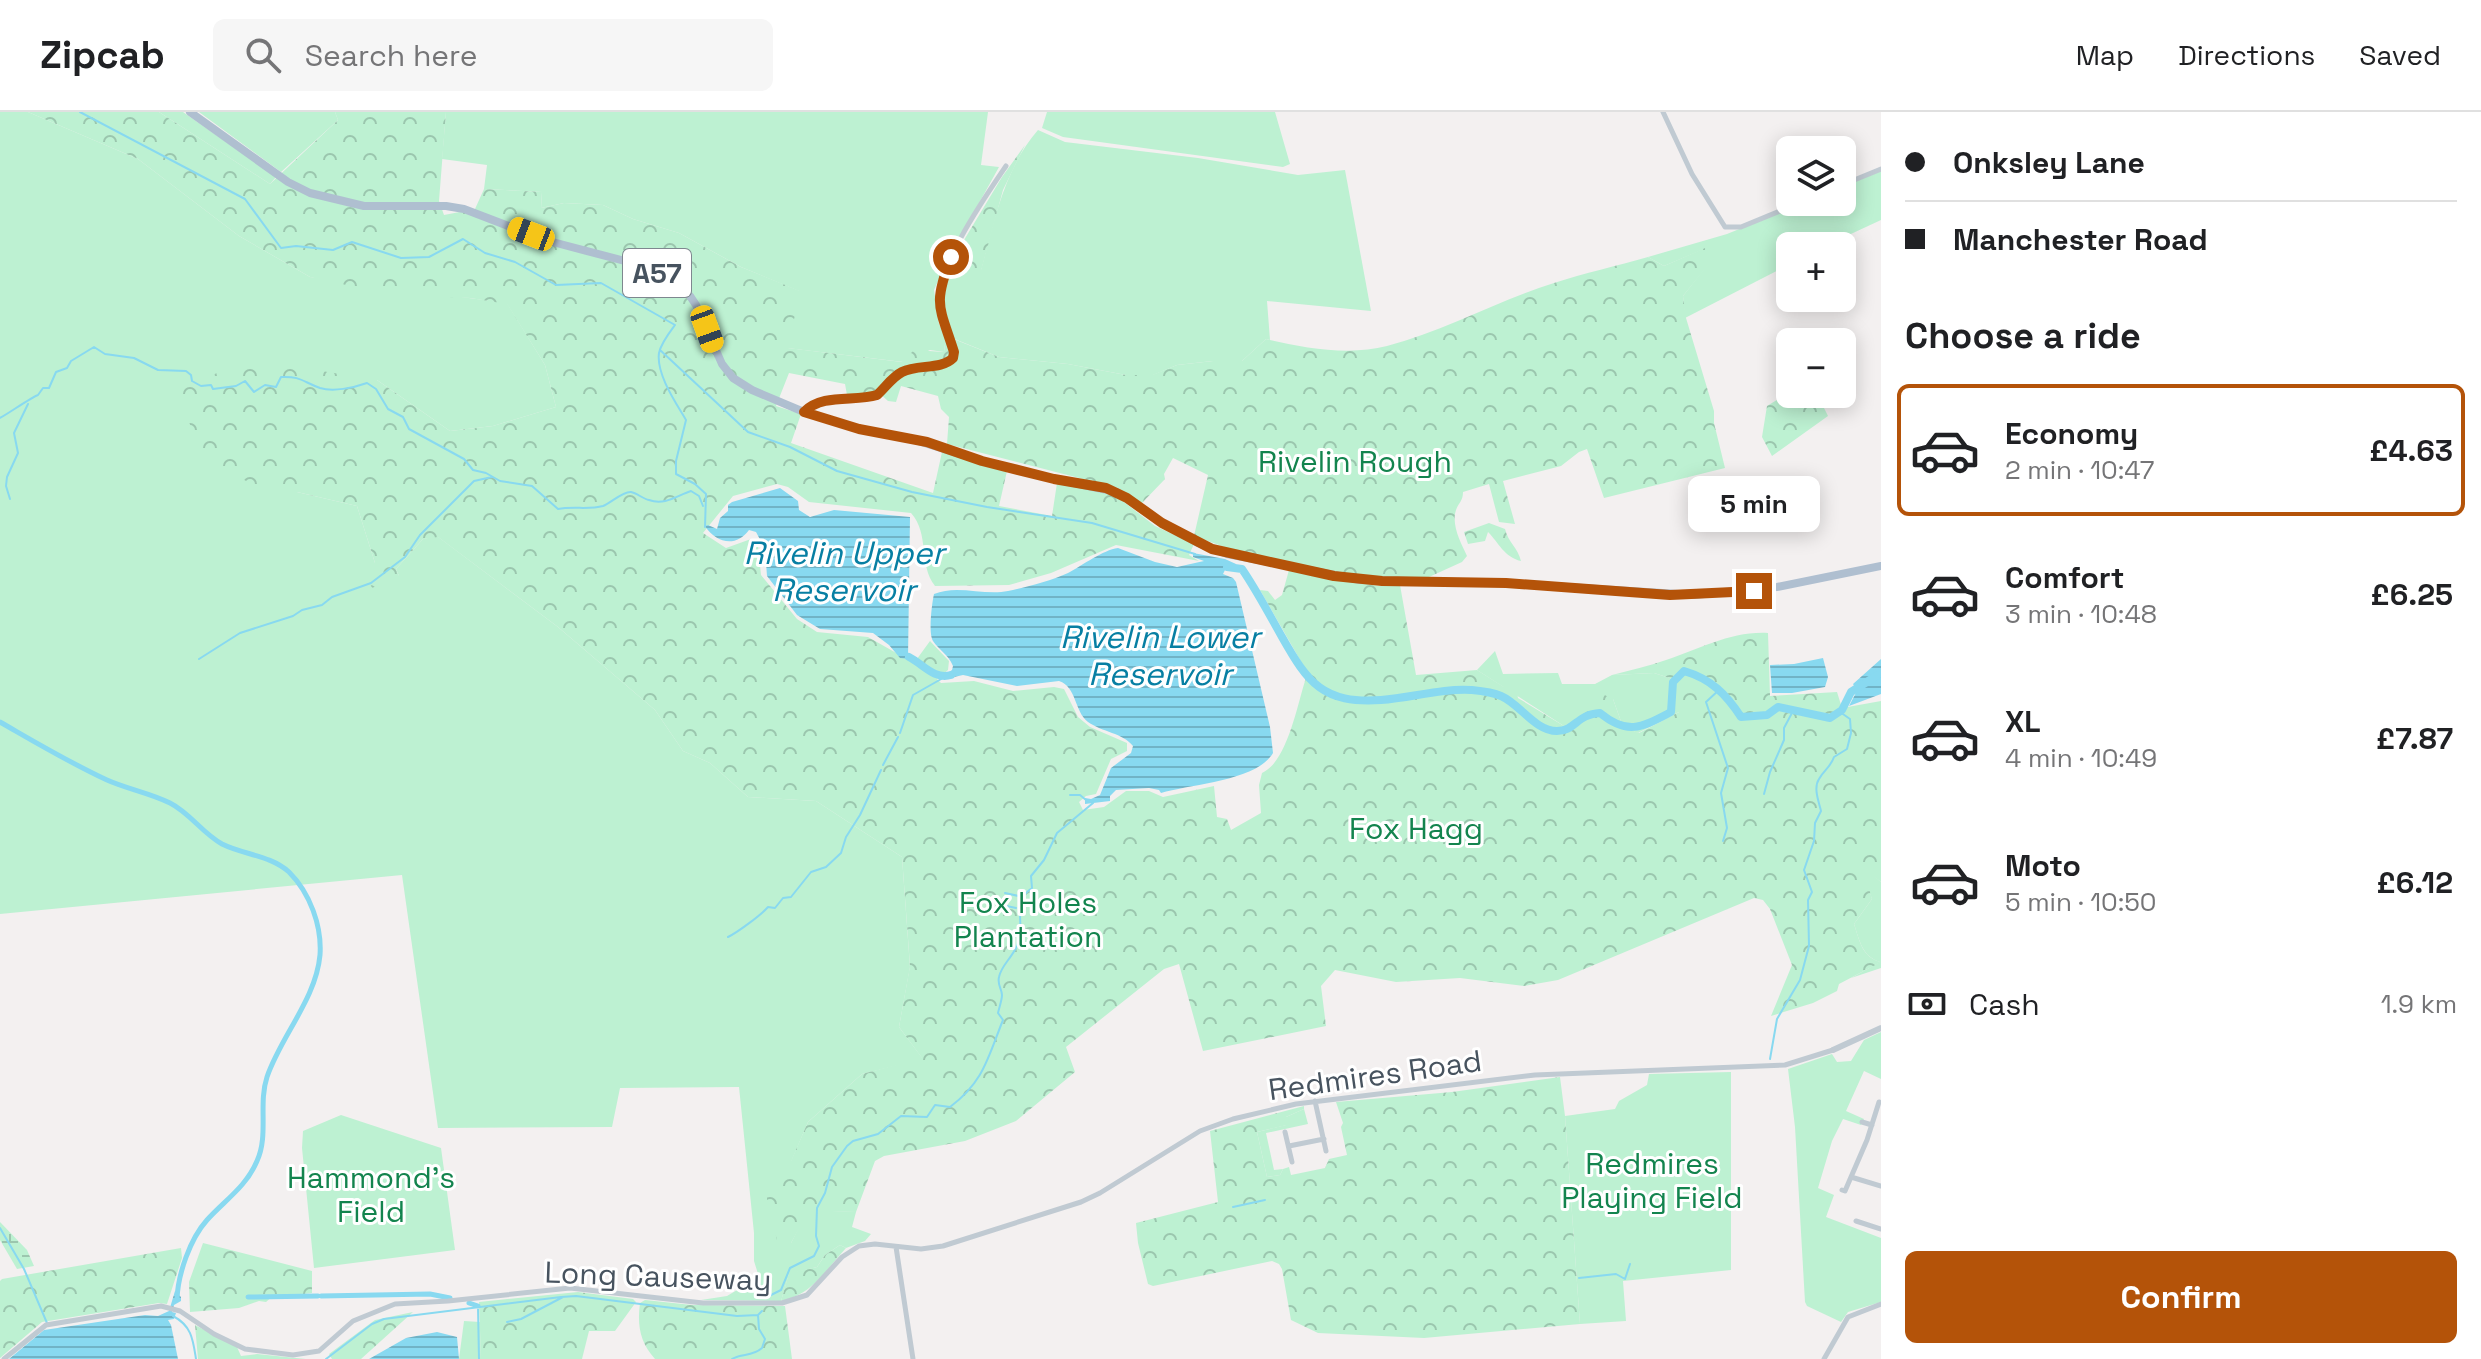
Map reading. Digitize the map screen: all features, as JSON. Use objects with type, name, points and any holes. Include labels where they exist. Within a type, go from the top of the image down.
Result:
[{"type":"main road","name":"A57","points":[[190,112],[288,182],[310,193],[364,206],[446,206],[464,209],[545,240],[640,265],[669,278],[680,287],[696,305],[717,356],[733,378],[752,390],[804,412],[859,429],[927,442],[982,461],[1054,479],[1106,488],[1127,498],[1162,523],[1212,549],[1360,580],[1506,583],[1694,595],[1777,587],[1881,566]]},
{"type":"street","points":[[1663,112],[1692,174],[1721,223],[1729,228],[1741,227],[1776,213]]},
{"type":"street","points":[[804,412],[812,405],[877,395],[899,374],[918,366],[942,364],[953,358],[954,352],[938,303],[941,282],[951,257],[1006,166]]},
{"type":"street","points":[[1856,179],[1881,169]]},
{"type":"street","name":"Redmires Road","points":[[896,1247],[921,1249],[948,1245],[1081,1202],[1207,1128],[1263,1111],[1315,1101],[1535,1075],[1785,1065],[1833,1050],[1881,1028]]},
{"type":"street","points":[[1315,1101],[1326,1151]]},
{"type":"street","points":[[1843,1190],[1851,1177],[1879,1102]]},
{"type":"street","points":[[1862,1122],[1872,1125]]},
{"type":"street","points":[[1285,1132],[1292,1162]]},
{"type":"street","points":[[1289,1146],[1324,1139]]},
{"type":"street","points":[[1851,1177],[1881,1186]]},
{"type":"street","points":[[1856,1221],[1881,1229]]},
{"type":"street","name":"Long Causeway","points":[[4,1359],[46,1325],[166,1307],[178,1310],[214,1334],[245,1349],[283,1355],[306,1354],[323,1349],[357,1319],[395,1304],[570,1288],[703,1303],[788,1303],[812,1291],[854,1248],[870,1244],[896,1247]]},
{"type":"street","points":[[896,1247],[913,1359]]},
{"type":"street","points":[[1824,1359],[1843,1323],[1853,1313],[1881,1304]]},
{"type":"green space","points":[[0,112],[28,112],[138,159],[239,236],[310,277],[507,303],[545,365],[556,407],[493,426],[450,431],[377,380],[267,492],[297,492],[357,506],[375,563],[399,576],[396,569],[423,539],[437,536],[558,627],[655,710],[683,751],[710,763],[748,797],[816,801],[902,857],[910,967],[899,1027],[923,1059],[862,1074],[808,1122],[791,1162],[791,1243],[808,1210],[856,1212],[852,1227],[871,1234],[865,1241],[846,1248],[840,1245],[825,1255],[817,1267],[789,1274],[781,1301],[701,1300],[727,1296],[759,1277],[754,1261],[754,1233],[739,1087],[620,1088],[612,1127],[438,1128],[402,875],[0,914]]},
{"type":"green space","points":[[28,112],[159,112],[270,184],[338,120],[335,112],[446,112],[439,201],[444,215],[475,209],[484,189],[542,192],[541,208],[564,203],[603,205],[633,219],[679,233],[741,267],[800,291],[788,348],[902,362],[914,350],[944,352],[946,336],[999,357],[1068,364],[1126,375],[1152,375],[1177,365],[1242,361],[1266,339],[1326,350],[1372,349],[1430,332],[1565,279],[1648,257],[1664,266],[1705,248],[1709,264],[1683,296],[1686,318],[1714,411],[1725,468],[1604,498],[1587,449],[1561,466],[1503,481],[1515,524],[1499,522],[1489,484],[1463,492],[1455,522],[1467,556],[1462,562],[1429,577],[1398,578],[1342,573],[1241,553],[1194,536],[1208,475],[1173,458],[1164,474],[1165,479],[1141,504],[1118,488],[947,444],[949,417],[941,409],[938,396],[901,386],[896,402],[888,401],[878,392],[847,395],[845,384],[789,373],[776,406],[801,414],[791,443],[933,493],[942,452],[1007,471],[999,506],[1052,516],[1057,483],[1115,495],[1155,526],[1194,544],[1189,555],[1199,561],[1116,545],[1051,573],[1009,585],[935,586],[927,568],[920,530],[911,513],[809,502],[788,487],[777,484],[733,496],[703,533],[726,548],[751,539],[758,546],[761,575],[797,619],[817,632],[868,637],[914,663],[930,641],[949,661],[948,670],[937,679],[941,683],[974,681],[1013,691],[1064,689],[1078,717],[1090,727],[1127,743],[1127,751],[1111,759],[1096,794],[1086,796],[1079,802],[1083,810],[1104,807],[1126,791],[1149,791],[1163,797],[1214,786],[1217,817],[1227,819],[1231,830],[1261,813],[1259,785],[1262,773],[1271,767],[1284,746],[1305,681],[1307,672],[1260,590],[1268,591],[1275,600],[1282,595],[1289,570],[1379,586],[1400,585],[1416,675],[1477,670],[1504,687],[1516,687],[1518,698],[1564,726],[1585,712],[1594,690],[1613,699],[1623,727],[1639,733],[1679,712],[1679,681],[1654,673],[1612,675],[1728,638],[1768,633],[1770,696],[1837,692],[1842,708],[1881,701],[1881,882],[1873,876],[1867,882],[1872,899],[1854,924],[1866,953],[1881,962],[1839,984],[1837,991],[1813,1003],[1771,1016],[1792,965],[1770,909],[1763,900],[1754,898],[1558,980],[1524,986],[1460,978],[1396,982],[1335,970],[1321,986],[1326,1026],[1203,1051],[1179,964],[1164,969],[1066,1047],[1075,1072],[1016,1121],[965,1141],[884,1156],[875,1161],[856,1212],[809,1211],[791,1243],[777,1240],[767,1200],[767,1179],[791,1161],[808,1122],[862,1074],[922,1058],[899,1027],[910,966],[902,857],[816,801],[748,797],[710,763],[683,751],[655,710],[558,627],[438,537],[423,539],[396,569],[399,576],[372,588],[367,576],[375,563],[357,506],[297,492],[267,492],[203,458],[177,391],[248,359],[377,380],[450,431],[493,426],[556,407],[545,365],[507,304],[470,298],[387,294],[310,277],[239,236],[138,159]]},
{"type":"green space","points":[[159,112],[183,112],[276,177],[270,184]]},
{"type":"green space","points":[[199,112],[335,112],[338,120],[281,172]]},
{"type":"green space","points":[[446,112],[988,112],[981,165],[999,167],[934,290],[939,324],[946,336],[944,352],[930,350],[903,362],[787,348],[799,291],[741,267],[679,233],[633,219],[603,205],[564,203],[541,208],[542,192],[484,189],[487,165],[442,159]]},
{"type":"green space","points":[[1047,112],[1275,112],[1290,164],[1283,167],[1063,137],[1042,128]]},
{"type":"green space","points":[[1038,130],[1065,142],[1198,158],[1298,175],[1345,170],[1371,311],[1267,301],[1270,340],[1266,339],[1242,361],[1177,365],[1153,375],[1126,375],[1068,364],[999,357],[952,338],[941,299],[952,260],[981,270],[1008,179],[1026,145]]},
{"type":"green space","points":[[1025,145],[1003,190],[981,271],[952,260],[1002,177]]},
{"type":"green space","points":[[1881,171],[1881,220],[1855,232],[1776,232],[1776,271],[1685,318],[1683,296],[1708,264],[1704,249],[1664,266],[1648,257],[1727,234],[1776,214],[1856,216],[1856,181]]},
{"type":"green space","points":[[1776,401],[1776,408],[1824,408],[1828,416],[1772,456],[1762,437],[1767,406]]},
{"type":"green space","points":[[1489,523],[1505,529],[1521,561],[1506,553],[1488,532],[1485,541],[1468,544],[1464,532]]},
{"type":"green space","points":[[1495,651],[1503,674],[1558,673],[1562,684],[1595,684],[1612,675],[1654,673],[1679,681],[1679,712],[1638,733],[1623,727],[1613,699],[1564,726],[1477,670]]},
{"type":"green space","points":[[1873,875],[1881,882],[1881,968],[1851,978],[1880,962],[1865,952],[1854,924],[1872,899],[1866,882]]},
{"type":"green space","points":[[1881,1032],[1881,1079],[1864,1071],[1846,1111],[1864,1119],[1861,1125],[1843,1119],[1832,1141],[1818,1188],[1834,1195],[1826,1217],[1881,1238],[1881,1302],[1848,1312],[1841,1322],[1807,1306],[1805,1302],[1795,1127],[1788,1069],[1832,1054],[1837,1062],[1851,1061],[1864,1040]]},
{"type":"green space","name":"Redmires Playing Field","points":[[1731,1072],[1731,1270],[1623,1281],[1626,1321],[1580,1324],[1565,1116],[1615,1109],[1619,1101],[1647,1085],[1649,1074]]},
{"type":"green space","points":[[1560,1077],[1580,1324],[1424,1338],[1318,1333],[1291,1320],[1282,1269],[1272,1261],[1153,1286],[1148,1284],[1136,1223],[1218,1202],[1210,1131],[1304,1106],[1304,1109],[1286,1117],[1287,1125],[1257,1132],[1267,1177],[1280,1175],[1283,1169],[1289,1167],[1291,1175],[1325,1168],[1329,1159],[1347,1155],[1341,1127],[1343,1123],[1336,1102],[1452,1092]]},
{"type":"green space","points":[[1304,1109],[1308,1124],[1266,1133],[1274,1170],[1283,1169],[1280,1175],[1267,1177],[1257,1132],[1286,1125],[1286,1117]]},
{"type":"green space","name":"Hammond's Field","points":[[341,1115],[441,1148],[455,1250],[314,1268],[303,1131]]},
{"type":"green space","points":[[0,1222],[27,1250],[34,1266],[17,1269],[0,1240]]},
{"type":"green space","points":[[203,1243],[312,1271],[312,1293],[274,1295],[266,1302],[259,1301],[239,1308],[190,1312],[189,1282]]},
{"type":"green space","points":[[840,1245],[846,1248],[818,1280],[801,1293],[781,1301],[789,1273],[817,1267],[825,1255]]},
{"type":"green space","points":[[181,1248],[182,1258],[167,1304],[42,1322],[0,1358],[2,1279]]},
{"type":"green space","points":[[578,1292],[633,1299],[636,1302],[615,1331],[589,1331],[582,1359],[481,1359],[479,1302]]},
{"type":"green space","points":[[645,1300],[692,1305],[785,1306],[792,1359],[655,1359],[643,1340],[639,1326],[640,1303]]},
{"type":"green space","points":[[413,1312],[361,1359],[332,1359],[329,1354],[375,1320]]},
{"type":"green space","points":[[464,1321],[480,1322],[481,1359],[459,1359]]},
{"type":"green space","points":[[195,1325],[237,1347],[241,1356],[257,1354],[306,1359],[198,1359]]},
{"type":"water","name":"Rivelin Upper Reservoir","points":[[780,488],[798,501],[799,510],[810,517],[834,510],[910,517],[908,659],[900,658],[873,633],[820,629],[797,615],[767,576],[765,549],[756,532],[749,530],[738,539],[726,541],[705,526],[717,529],[720,518],[732,502]]},
{"type":"water","name":"Rivelin Lower Reservoir","points":[[1118,548],[1177,567],[1204,561],[1193,557],[1193,553],[1236,564],[1237,569],[1225,570],[1223,574],[1236,582],[1270,727],[1273,753],[1253,770],[1161,793],[1149,788],[1116,790],[1110,801],[1085,804],[1085,798],[1100,795],[1111,768],[1131,753],[1133,746],[1124,738],[1088,722],[1065,684],[1059,681],[1017,686],[963,675],[945,679],[943,676],[953,666],[933,641],[931,618],[934,594],[952,590],[999,592],[1023,588],[1061,576]]},
{"type":"water","points":[[1823,658],[1828,677],[1825,687],[1772,693],[1770,665]]},
{"type":"water","points":[[1881,659],[1881,694],[1849,706],[1857,691],[1853,684]]},
{"type":"water","points":[[175,1291],[181,1301],[174,1305],[174,1319],[168,1320],[178,1359],[9,1359],[44,1330],[145,1315],[158,1316],[169,1311]]},
{"type":"water","points":[[437,1332],[457,1337],[459,1359],[369,1359],[406,1338]]},
{"type":"waterway","points":[[80,112],[245,199],[281,248],[296,246],[333,250],[352,242],[401,258],[429,257],[463,239],[485,253],[515,262],[556,285],[601,283],[675,325],[662,346],[659,361],[668,388],[686,420],[676,474],[706,494],[705,527]]},
{"type":"waterway","points":[[0,418],[38,395],[43,388],[49,388],[56,372],[67,368],[71,361],[94,347],[105,354],[134,358],[158,370],[186,371],[192,381],[201,386],[211,385],[213,389],[236,386],[245,381],[254,392],[265,385],[276,387],[281,377],[298,378],[331,390],[367,383],[376,389],[388,409],[403,417],[409,429],[464,459],[473,470],[500,481],[532,486],[558,509],[603,506],[631,492],[660,502],[691,491],[699,496],[703,506]]},
{"type":"waterway","points":[[660,350],[748,432],[790,447],[837,471],[912,492],[1092,523],[1195,554]]},
{"type":"waterway","points":[[10,499],[7,477],[18,453],[14,433],[28,404]]},
{"type":"waterway","points":[[199,659],[240,633],[322,605],[332,597],[371,583],[405,557],[420,535],[474,481],[492,477]]},
{"type":"waterway","points":[[1227,567],[1242,569],[1309,678],[1331,694],[1345,698],[1381,700],[1449,690],[1486,692],[1508,700],[1542,727],[1557,731],[1586,716],[1600,713],[1627,727],[1652,722],[1671,712],[1673,682],[1684,671],[1717,688],[1741,717],[1767,715],[1778,707],[1830,718],[1842,710],[1851,692],[1881,673]]},
{"type":"waterway","points":[[909,657],[934,673],[951,675]]},
{"type":"waterway","points":[[900,733],[913,695],[943,678]]},
{"type":"waterway","points":[[1720,689],[1706,702],[1728,768],[1721,793],[1727,828],[1723,841]]},
{"type":"waterway","points":[[1764,794],[1784,740],[1784,728],[1793,711]]},
{"type":"waterway","points":[[1770,1059],[1777,1019],[1800,980],[1809,946],[1808,900],[1812,892],[1804,870],[1814,841],[1815,823],[1821,811],[1817,783],[1834,757],[1847,749],[1851,733],[1850,719],[1840,712]]},
{"type":"waterway","points":[[0,722],[93,773],[170,803],[222,844],[282,866],[303,890],[317,922],[320,955],[312,987],[273,1062],[264,1087],[261,1151],[241,1186],[207,1220],[195,1237],[182,1268],[177,1299]]},
{"type":"waterway","points":[[883,765],[898,737]]},
{"type":"waterway","points":[[728,937],[768,907],[775,908],[783,898],[791,897],[811,872],[826,867],[841,853],[846,837],[881,770]]},
{"type":"waterway","points":[[1070,795],[1080,795],[1086,800]]},
{"type":"waterway","points":[[765,1298],[781,1290],[790,1268],[814,1256],[819,1246],[816,1236],[817,1208],[832,1167],[847,1146],[853,1141],[878,1134],[901,1116],[927,1117],[935,1105],[950,1107],[978,1078],[1003,1020],[998,1013],[1002,995],[999,977],[1019,941],[1020,908],[1023,898],[1032,888],[1031,876],[1044,860],[1057,833],[1093,803]]},
{"type":"waterway","points":[[1005,893],[1023,897]]},
{"type":"waterway","points":[[1002,905],[1016,908]]},
{"type":"waterway","points":[[1233,1207],[1265,1200]]},
{"type":"waterway","points":[[0,1228],[24,1269],[47,1323]]},
{"type":"waterway","points":[[1579,1278],[1616,1274],[1625,1279],[1630,1264]]},
{"type":"waterway","points":[[321,1296],[430,1294],[450,1298]]},
{"type":"waterway","points":[[248,1297],[318,1296]]},
{"type":"waterway","points":[[326,1359],[372,1324],[384,1319],[561,1297],[576,1296],[737,1316],[758,1315]]},
{"type":"waterway","points":[[507,1322],[521,1319],[563,1297]]},
{"type":"waterway","points":[[469,1303],[478,1306]]},
{"type":"waterway","points":[[478,1307],[479,1359]]},
{"type":"waterway","points":[[732,1359],[762,1348],[765,1339],[759,1329],[758,1315],[762,1311]]},
{"type":"waterway","points":[[173,1316],[188,1329],[196,1359]]},
{"type":"route","points":[[951,257],[941,282],[938,303],[954,352],[953,358],[949,362],[918,366],[899,374],[872,397],[843,398],[812,405],[804,412],[859,429],[927,442],[982,461],[1106,488],[1127,498],[1162,523],[1212,549],[1334,576],[1382,581],[1506,583],[1670,595],[1754,591]]},
{"type":"park label","name":"Rivelin Rough","points":[[1355,461]]},
{"type":"park label","name":"Fox Hagg","points":[[1416,828]]},
{"type":"park label","name":"Fox Holes Plantation","points":[[1028,919]]}]
